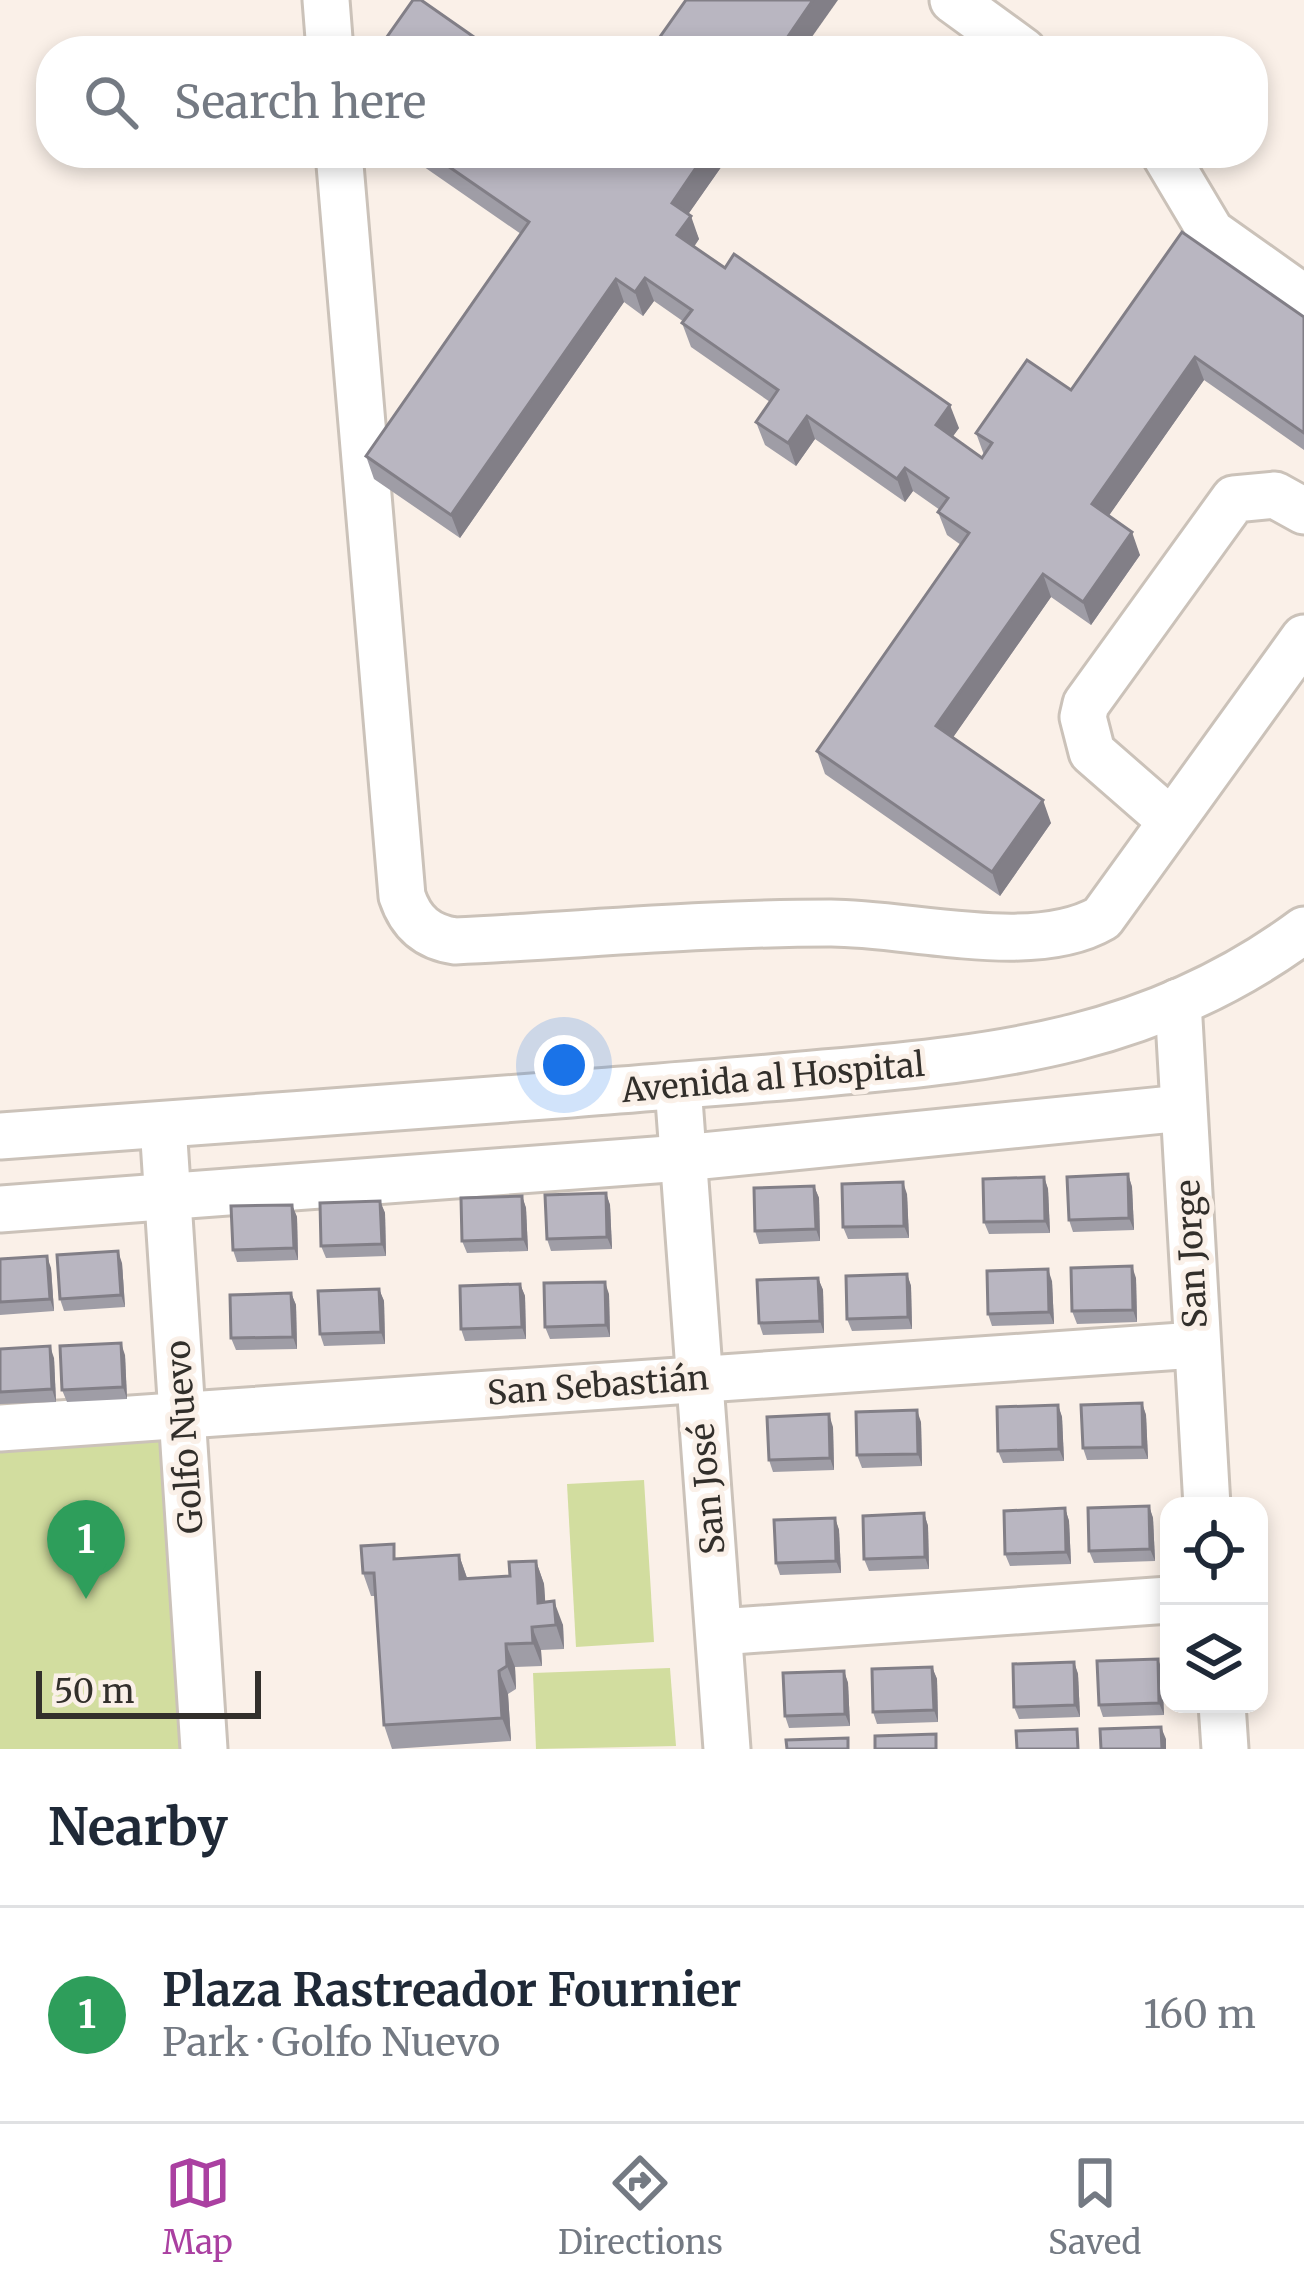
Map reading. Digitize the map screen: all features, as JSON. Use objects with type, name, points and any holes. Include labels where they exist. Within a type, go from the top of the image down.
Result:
[{"type":"street","points":[[326,0],[329,36]]},
{"type":"street","points":[[952,0],[1002,36]]},
{"type":"street","points":[[339,168],[402,896],[407,912],[425,931],[455,941],[832,923],[1042,938],[1082,929],[1102,918],[1304,638]]},
{"type":"street","points":[[1173,168],[1211,232],[1304,298]]},
{"type":"street","points":[[1172,821],[1092,752],[1086,704],[1234,499],[1275,496],[1304,511]]},
{"type":"street","name":"Avenida al Hospital","points":[[0,1136],[678,1086],[1009,1054],[1127,1024],[1242,970],[1304,930]]},
{"type":"street","name":"San Jorge","points":[[1178,1002],[1206,1497]]},
{"type":"street","name":"San José","points":[[678,1086],[727,1749]]},
{"type":"street","points":[[0,1209],[682,1158],[1183,1108]]},
{"type":"street","name":"Golfo Nuevo","points":[[163,1125],[205,1749]]},
{"type":"street","name":"San Sebastián","points":[[0,1428],[1196,1346]]},
{"type":"street","points":[[718,1632],[1160,1601]]},
{"type":"street","points":[[1223,1713],[1225,1749]]},
{"type":"green space","points":[[160,1437],[183,1749],[0,1749],[0,1448]]},
{"type":"green space","points":[[644,1480],[654,1642],[576,1647],[567,1484]]},
{"type":"green space","points":[[670,1668],[676,1746],[536,1749],[533,1673]]},
{"type":"building","points":[[413,0],[421,0],[473,36],[388,36]]},
{"type":"building","points":[[686,0],[813,0],[788,36],[661,36]]},
{"type":"building","points":[[451,168],[696,168],[672,203],[691,216],[677,235],[725,268],[734,254],[950,405],[936,425],[982,458],[992,443],[976,433],[1027,360],[1071,390],[1182,232],[1304,317],[1304,433],[1195,357],[1092,504],[1132,532],[1083,602],[1043,574],[936,726],[1043,800],[992,872],[817,751],[969,533],[938,512],[948,498],[905,468],[897,479],[807,416],[788,443],[756,422],[778,390],[682,323],[692,310],[645,278],[635,292],[616,279],[451,515],[366,456],[529,222]]},
{"type":"building","points":[[1128,1174],[1129,1218],[1069,1220],[1067,1177]]},
{"type":"building","points":[[1044,1177],[1045,1221],[984,1222],[983,1179]]},
{"type":"building","points":[[903,1182],[904,1226],[843,1227],[842,1184]]},
{"type":"building","points":[[814,1186],[816,1229],[755,1231],[754,1188]]},
{"type":"building","points":[[606,1193],[607,1237],[547,1239],[545,1195]]},
{"type":"building","points":[[522,1196],[523,1239],[462,1241],[461,1198]]},
{"type":"building","points":[[380,1201],[382,1244],[321,1246],[320,1203]]},
{"type":"building","points":[[292,1205],[294,1248],[233,1250],[231,1206]]},
{"type":"building","points":[[118,1251],[121,1295],[60,1299],[57,1255]]},
{"type":"building","points":[[47,1256],[50,1299],[0,1302],[0,1259]]},
{"type":"building","points":[[1132,1266],[1133,1310],[1072,1311],[1071,1268]]},
{"type":"building","points":[[1048,1269],[1049,1312],[988,1314],[987,1271]]},
{"type":"building","points":[[907,1274],[908,1317],[847,1319],[846,1276]]},
{"type":"building","points":[[818,1278],[820,1321],[759,1323],[757,1280]]},
{"type":"building","points":[[605,1282],[606,1325],[545,1327],[544,1283]]},
{"type":"building","points":[[520,1284],[522,1327],[461,1329],[460,1286]]},
{"type":"building","points":[[379,1289],[381,1332],[320,1334],[318,1291]]},
{"type":"building","points":[[291,1293],[293,1337],[231,1338],[230,1295]]},
{"type":"building","points":[[121,1343],[123,1387],[62,1390],[60,1346]]},
{"type":"building","points":[[50,1346],[52,1389],[0,1392],[0,1349]]},
{"type":"building","points":[[1142,1403],[1143,1447],[1083,1448],[1081,1405]]},
{"type":"building","points":[[1058,1405],[1059,1449],[998,1451],[997,1407]]},
{"type":"building","points":[[917,1410],[918,1454],[857,1455],[856,1412]]},
{"type":"building","points":[[829,1414],[830,1458],[769,1460],[767,1417]]},
{"type":"building","points":[[1149,1506],[1150,1549],[1089,1551],[1088,1508]]},
{"type":"building","points":[[1065,1508],[1066,1552],[1005,1554],[1004,1511]]},
{"type":"building","points":[[924,1513],[925,1557],[864,1559],[863,1516]]},
{"type":"building","points":[[835,1518],[836,1561],[776,1563],[774,1520]]},
{"type":"building","points":[[394,1544],[394,1559],[459,1555],[460,1579],[510,1576],[509,1562],[536,1561],[538,1603],[554,1601],[556,1625],[532,1627],[533,1643],[506,1644],[507,1666],[499,1671],[502,1718],[384,1725],[374,1573],[363,1573],[361,1546]]},
{"type":"building","points":[[1158,1659],[1159,1703],[1099,1705],[1097,1661]]},
{"type":"building","points":[[1074,1662],[1075,1705],[1014,1707],[1013,1664]]},
{"type":"building","points":[[932,1667],[934,1710],[873,1712],[872,1669]]},
{"type":"building","points":[[844,1671],[845,1714],[785,1716],[783,1673]]},
{"type":"building","points":[[1161,1727],[1162,1749],[1101,1749],[1100,1729]]},
{"type":"building","points":[[1077,1729],[1078,1749],[1017,1749],[1016,1731]]},
{"type":"building","points":[[936,1734],[936,1749],[875,1749],[875,1736]]},
{"type":"building","points":[[848,1738],[848,1749],[787,1749],[786,1740]]},
{"type":"place","name":"Plaza Rastreador Fournier","points":[[86,1599]]}]
